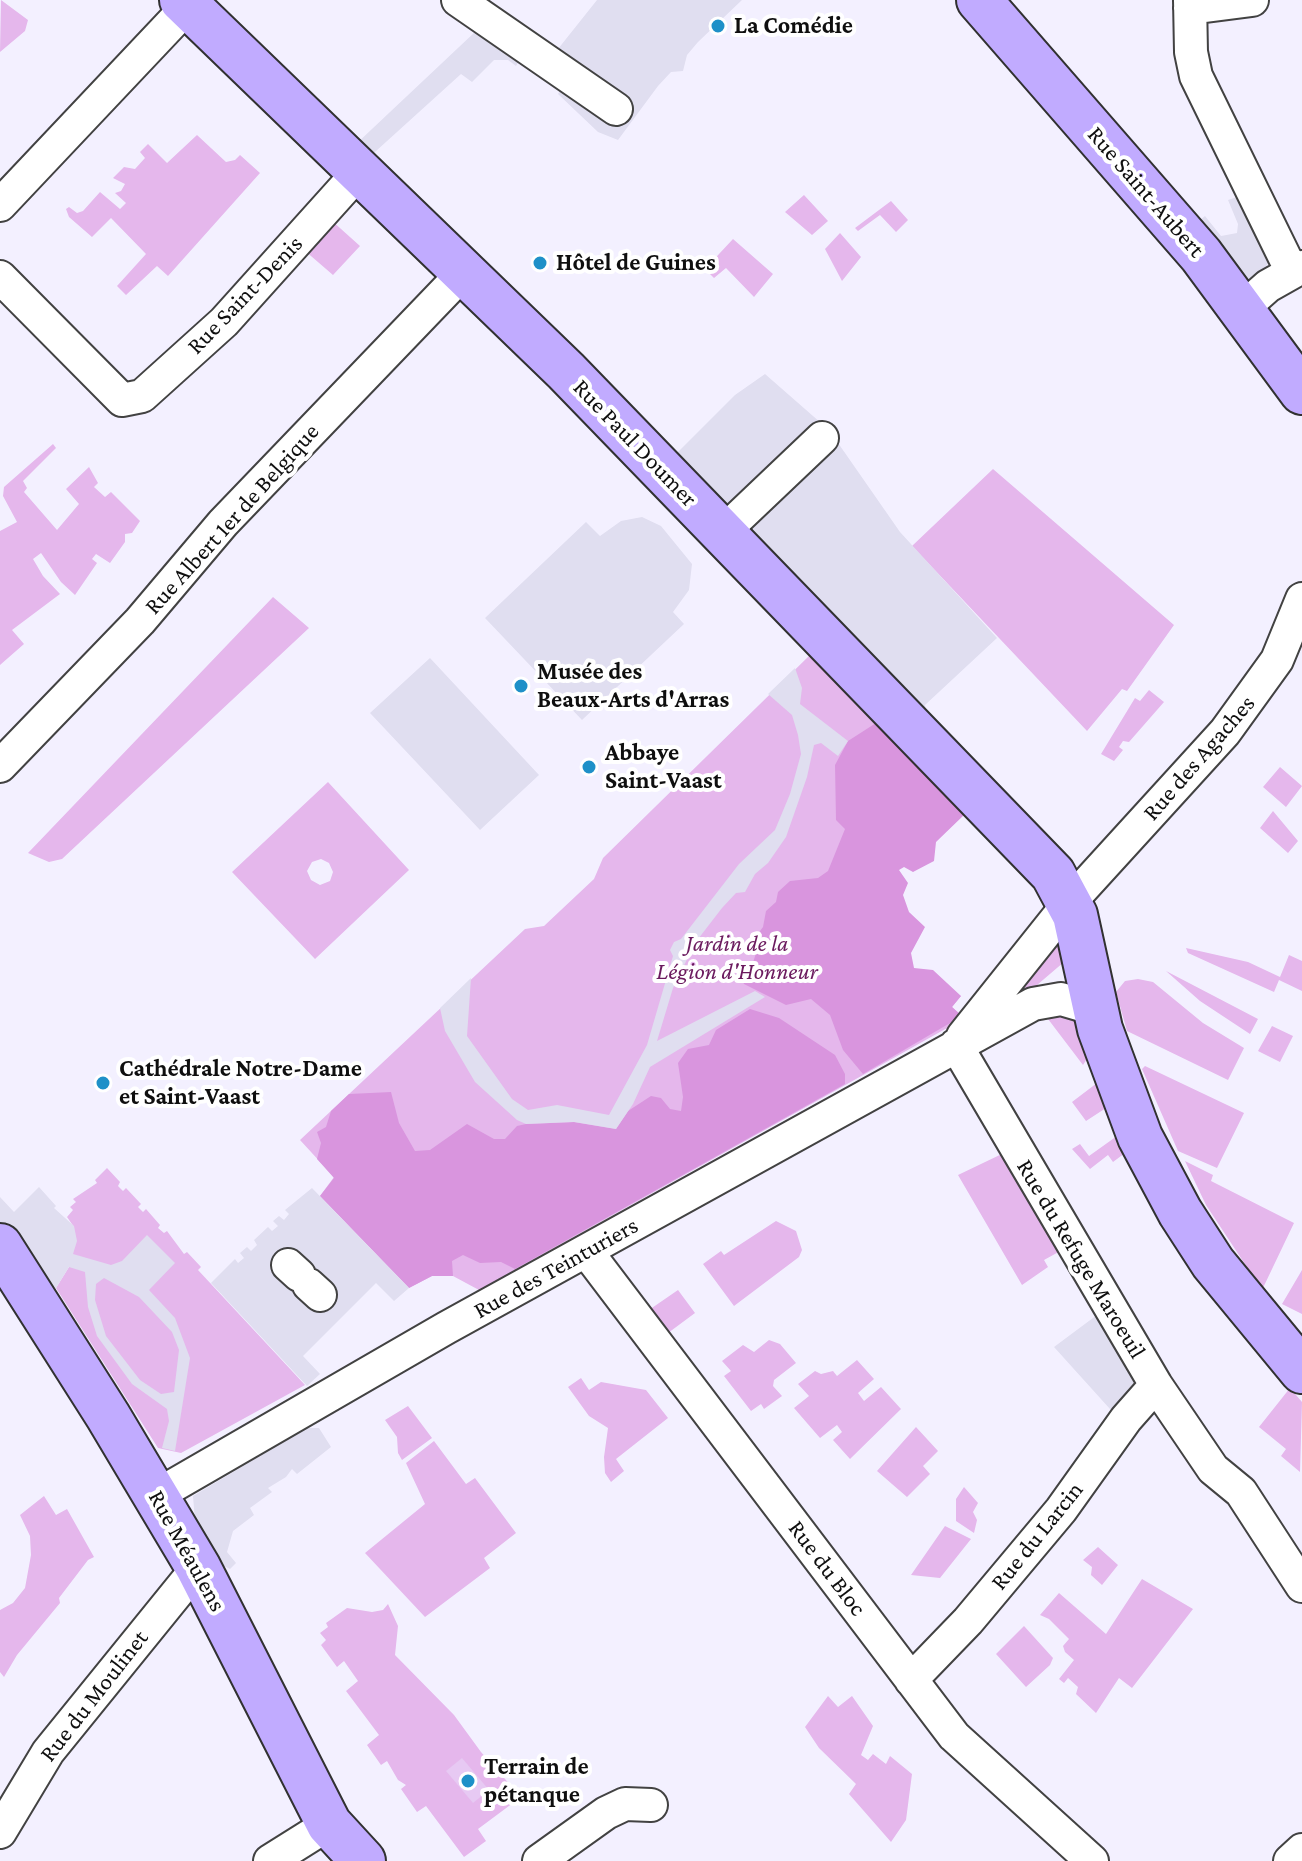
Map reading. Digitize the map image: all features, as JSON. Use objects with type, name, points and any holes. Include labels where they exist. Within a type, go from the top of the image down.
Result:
[{"type":"street","points":[[458,0],[616,109]]},
{"type":"street","name":"Rue Saint-Aubert","points":[[979,0],[1201,255],[1302,392]]},
{"type":"street","points":[[1242,309],[1297,270],[1196,76],[1191,52],[1190,4],[1252,0]]},
{"type":"street","points":[[0,205],[185,3]]},
{"type":"street","name":"Rue Paul Doumer","points":[[185,3],[566,371],[1053,874],[1070,902]]},
{"type":"street","name":"Rue Saint-Denis","points":[[0,277],[122,400],[142,396],[224,322],[358,173]]},
{"type":"street","name":"Rue Albert 1er de Belgique","points":[[0,766],[140,621],[223,523],[464,272]]},
{"type":"street","points":[[722,533],[822,438]]},
{"type":"street","name":"Rue des Agaches","points":[[956,1045],[1070,902],[1225,732],[1267,677],[1286,642],[1302,599]]},
{"type":"street","points":[[1070,902],[1095,1009],[1128,1111],[1180,1212],[1240,1299],[1302,1371]]},
{"type":"street","name":"Rue des Teinturiers","points":[[157,1495],[348,1384],[956,1045],[1046,1001],[1072,1001],[1095,1009]]},
{"type":"street","name":"Rue du Refuge Maroeuil","points":[[956,1045],[1156,1385],[1213,1469],[1241,1492],[1302,1586]]},
{"type":"street","name":"Rue Méaulens","points":[[0,1246],[157,1495],[198,1567],[329,1824],[363,1861]]},
{"type":"street","name":"Rue du Bloc","points":[[587,1252],[954,1736],[1092,1861]]},
{"type":"street","name":"Rue du Larcin","points":[[911,1680],[968,1621],[1052,1521],[1126,1419],[1156,1385]]},
{"type":"street","name":"Rue du Moulinet","points":[[0,1832],[48,1752],[198,1567]]},
{"type":"street","points":[[0,1778],[32,1778]]},
{"type":"street","points":[[539,1861],[606,1813],[625,1804],[651,1805]]},
{"type":"street","points":[[270,1861],[329,1824]]},
{"type":"street","points":[[1290,1861],[1302,1850]]},
{"type":"green space","points":[[1,0],[28,20],[25,31],[0,52]]},
{"type":"green space","points":[[197,135],[226,162],[240,155],[260,173],[168,276],[157,266],[126,295],[117,286],[146,254],[111,218],[92,237],[69,217],[66,209],[69,207],[77,213],[83,211],[100,192],[120,209],[126,203],[115,193],[121,191],[125,184],[113,178],[124,167],[135,169],[145,158],[140,152],[148,144],[167,163]]},
{"type":"green space","points":[[804,195],[828,221],[812,235],[785,212]]},
{"type":"green space","points":[[891,201],[908,220],[896,232],[880,215],[858,231],[855,228]]},
{"type":"green space","points":[[331,220],[360,246],[333,275],[304,250]]},
{"type":"green space","points":[[840,233],[861,257],[842,281],[825,249]]},
{"type":"green space","points":[[733,239],[773,274],[754,297],[726,268],[714,278],[705,269]]},
{"type":"green space","points":[[53,444],[56,448],[23,481],[27,488],[24,492],[57,530],[79,504],[66,489],[89,467],[98,483],[94,487],[105,497],[111,492],[140,521],[132,533],[125,534],[125,542],[110,563],[96,554],[92,559],[97,563],[75,595],[61,582],[41,553],[33,559],[43,576],[60,594],[12,630],[24,644],[0,665],[0,531],[17,522],[3,496],[4,487]]},
{"type":"green space","points":[[993,469],[1174,625],[1127,691],[1122,689],[1087,731],[912,546]]},
{"type":"green space","points":[[273,597],[309,628],[62,859],[49,862],[28,853]]},
{"type":"green space","name":"Jardin de la Légion d'Honneur","points":[[810,655],[964,815],[898,843],[901,978],[961,996],[952,1007],[962,1016],[956,1023],[479,1290],[453,1276],[442,1275],[432,1276],[409,1288],[320,1196],[334,1177],[300,1140],[525,929],[544,926],[594,879],[603,858]]},
{"type":"green space","points":[[1149,690],[1164,702],[1129,742],[1123,741],[1119,747],[1123,750],[1114,761],[1101,754],[1135,698],[1140,701]]},
{"type":"green space","points":[[1280,767],[1302,786],[1286,807],[1263,787]]},
{"type":"green space","points":[[328,782],[409,870],[315,959],[232,872]],"holes":[[[321,859],[329,863],[333,872],[330,881],[320,885],[311,880],[307,871],[312,862]]]},
{"type":"green space","points":[[1273,811],[1298,841],[1288,853],[1260,828]]},
{"type":"green space","points":[[1057,945],[1065,947],[1064,962],[1030,991],[1019,984]]},
{"type":"green space","points":[[1186,948],[1248,962],[1280,977],[1289,955],[1302,961],[1302,991],[1279,980],[1274,992],[1188,953]]},
{"type":"green space","points":[[1166,971],[1258,1019],[1250,1034],[1200,1001]]},
{"type":"green space","points":[[1138,979],[1153,982],[1203,1023],[1244,1048],[1228,1080],[1127,1031],[1116,992],[1125,981]]},
{"type":"green space","points":[[1057,1016],[1076,1018],[1092,1051],[1083,1065],[1048,1019]]},
{"type":"green space","points":[[1272,1026],[1293,1036],[1280,1062],[1258,1051]]},
{"type":"green space","points":[[1145,1066],[1244,1113],[1217,1168],[1178,1151],[1142,1069]]},
{"type":"green space","points":[[1097,1083],[1106,1108],[1086,1121],[1072,1102]]},
{"type":"green space","points":[[1117,1136],[1125,1153],[1113,1162],[1108,1155],[1090,1169],[1072,1149],[1080,1144],[1089,1156]]},
{"type":"green space","points":[[1006,1152],[1064,1249],[1044,1260],[1048,1267],[1022,1285],[958,1175]]},
{"type":"green space","points":[[1185,1161],[1213,1175],[1211,1181],[1294,1223],[1262,1290],[1206,1205]]},
{"type":"green space","points":[[107,1168],[120,1182],[118,1186],[123,1191],[126,1188],[141,1204],[138,1207],[143,1212],[146,1209],[160,1225],[158,1228],[164,1233],[167,1231],[184,1254],[187,1252],[201,1267],[198,1270],[305,1385],[181,1453],[158,1448],[56,1288],[69,1267],[74,1227],[67,1217],[73,1210],[70,1207],[76,1202],[73,1199],[97,1183],[95,1180]]},
{"type":"green space","points":[[776,1221],[796,1231],[802,1250],[799,1257],[734,1306],[703,1264],[721,1251],[724,1255]]},
{"type":"green space","points":[[1302,1270],[1302,1314],[1282,1304]]},
{"type":"green space","points":[[678,1290],[695,1313],[664,1336],[646,1312]]},
{"type":"green space","points":[[769,1340],[780,1344],[796,1363],[774,1380],[773,1386],[782,1396],[764,1409],[761,1404],[751,1411],[724,1376],[731,1371],[722,1361],[743,1345],[754,1352]]},
{"type":"green space","points":[[857,1360],[874,1379],[858,1393],[864,1401],[881,1387],[901,1409],[850,1459],[833,1440],[842,1432],[837,1425],[820,1438],[794,1408],[809,1396],[798,1384],[815,1371],[821,1374],[833,1371],[837,1376]]},
{"type":"green space","points":[[581,1378],[589,1390],[601,1382],[646,1390],[668,1418],[616,1459],[624,1471],[611,1482],[605,1473],[604,1457],[608,1428],[589,1416],[568,1387]]},
{"type":"green space","points":[[1290,1388],[1302,1402],[1300,1472],[1281,1456],[1286,1449],[1259,1427]]},
{"type":"green space","points":[[408,1406],[432,1438],[402,1460],[398,1453],[397,1437],[385,1420]]},
{"type":"green space","points":[[916,1427],[938,1451],[923,1466],[930,1474],[907,1497],[877,1471]]},
{"type":"green space","points":[[434,1441],[466,1484],[475,1478],[516,1533],[484,1558],[490,1568],[425,1617],[365,1553],[425,1504],[406,1463]]},
{"type":"green space","points":[[964,1487],[978,1503],[973,1512],[977,1520],[974,1533],[956,1521],[956,1499]]},
{"type":"green space","points":[[44,1496],[56,1515],[67,1509],[94,1557],[88,1560],[59,1598],[60,1603],[17,1655],[4,1677],[0,1672],[0,1610],[13,1603],[25,1588],[31,1555],[30,1536],[20,1515]]},
{"type":"green space","points":[[945,1526],[971,1539],[940,1578],[911,1575]]},
{"type":"green space","points":[[1098,1547],[1118,1565],[1102,1585],[1091,1575],[1092,1567],[1083,1560]]},
{"type":"green space","points":[[1142,1579],[1193,1609],[1132,1688],[1119,1678],[1096,1713],[1076,1694],[1078,1687],[1068,1678],[1064,1683],[1059,1679],[1074,1660],[1063,1646],[1069,1639],[1049,1619],[1040,1615],[1059,1593],[1106,1634]]},
{"type":"green space","points":[[388,1604],[398,1626],[395,1655],[454,1715],[481,1752],[521,1797],[478,1829],[486,1841],[464,1857],[426,1806],[417,1812],[401,1789],[406,1785],[398,1780],[387,1761],[381,1765],[367,1745],[379,1735],[346,1691],[358,1681],[344,1661],[337,1667],[321,1645],[326,1640],[320,1633],[328,1627],[326,1623],[347,1608],[372,1612],[383,1610]]},
{"type":"green space","points":[[1024,1626],[1053,1658],[1050,1665],[1026,1687],[996,1654]]},
{"type":"green space","points":[[828,1696],[838,1707],[852,1696],[873,1726],[861,1755],[868,1760],[873,1754],[886,1764],[890,1756],[912,1774],[906,1820],[891,1842],[849,1794],[856,1784],[819,1748],[805,1727]]},
{"type":"shaded area","points":[[597,0],[742,0],[687,55],[683,71],[671,72],[658,86],[618,140],[598,132],[558,94],[562,87],[554,54]]},
{"type":"shaded area","points":[[476,31],[519,61],[516,66],[508,60],[494,60],[472,82],[461,74],[365,161],[355,145]]},
{"type":"shaded area","points":[[1237,197],[1246,216],[1255,216],[1271,257],[1260,279],[1247,282],[1195,224],[1205,216],[1221,236],[1237,233],[1238,224],[1228,200]]},
{"type":"shaded area","points":[[765,374],[829,430],[900,532],[997,638],[925,705],[926,713],[668,452],[678,452],[735,395]]},
{"type":"shaded area","points":[[642,517],[661,526],[692,564],[689,590],[673,612],[684,624],[582,720],[485,618],[586,522],[600,536],[621,521]]},
{"type":"shaded area","points":[[430,658],[539,775],[480,830],[370,713]]},
{"type":"shaded area","points":[[795,668],[802,688],[800,704],[848,741],[838,756],[821,743],[814,745],[807,777],[786,837],[768,863],[755,874],[745,892],[736,893],[695,943],[673,988],[657,1041],[755,991],[765,997],[650,1067],[633,1104],[616,1129],[574,1122],[526,1124],[517,1120],[475,1082],[445,1031],[440,1008],[471,978],[467,1036],[512,1099],[528,1110],[557,1105],[609,1115],[647,1045],[673,956],[670,950],[674,942],[681,939],[739,864],[775,830],[790,794],[801,754],[798,735],[792,715],[768,694]]},
{"type":"shaded area","points":[[876,723],[964,815],[936,842],[934,861],[913,872],[904,867],[899,870],[908,883],[903,895],[909,912],[925,927],[911,953],[914,968],[933,970],[961,996],[952,1007],[962,1016],[863,1074],[843,1050],[830,1015],[811,999],[786,1005],[744,984],[740,976],[752,966],[756,953],[751,943],[763,927],[766,911],[776,902],[778,892],[790,881],[818,878],[828,871],[845,829],[836,820],[835,765],[848,741]]},
{"type":"shaded area","points":[[750,1009],[779,1018],[835,1055],[845,1074],[845,1084],[515,1269],[501,1262],[480,1263],[463,1255],[452,1261],[453,1276],[432,1276],[409,1288],[320,1196],[334,1178],[317,1159],[321,1143],[317,1132],[326,1127],[331,1111],[349,1094],[391,1092],[399,1123],[415,1151],[430,1150],[467,1124],[494,1139],[505,1139],[517,1126],[526,1124],[574,1122],[616,1129],[628,1111],[651,1096],[661,1098],[670,1109],[681,1111],[683,1097],[678,1063],[688,1049],[709,1045],[716,1030]]},
{"type":"shaded area","points":[[39,1187],[56,1206],[54,1208],[74,1226],[77,1241],[73,1254],[111,1265],[122,1261],[147,1235],[175,1263],[149,1290],[175,1318],[190,1358],[175,1451],[162,1448],[169,1421],[167,1409],[132,1384],[97,1336],[88,1307],[85,1272],[69,1267],[56,1288],[40,1281],[0,1222],[0,1197],[14,1212]],"holes":[[[104,1278],[139,1297],[172,1332],[179,1350],[174,1392],[161,1394],[140,1380],[106,1336],[95,1300],[96,1284]]]},
{"type":"shaded area","points":[[312,1188],[409,1288],[394,1301],[376,1283],[303,1356],[320,1374],[307,1386],[211,1283],[235,1259],[238,1263],[244,1258],[240,1253],[247,1247],[251,1251],[257,1245],[254,1240],[268,1227],[272,1231],[278,1226],[273,1221],[279,1216],[284,1220],[289,1214],[285,1210]]},
{"type":"shaded area","points":[[1101,1312],[1156,1385],[1126,1419],[1110,1409],[1054,1347]]},
{"type":"shaded area","points":[[307,1428],[319,1428],[331,1447],[297,1474],[292,1469],[286,1477],[268,1488],[272,1492],[250,1508],[254,1515],[233,1531],[227,1552],[236,1563],[230,1569],[222,1565],[195,1521],[193,1496]]},
{"type":"shaded area","name":"Terrain de pétanque","points":[[462,1758],[489,1790],[473,1803],[446,1771]]},
{"type":"place","name":"La Comédie","points":[[718,26]]},
{"type":"place","name":"Hôtel de Guines","points":[[540,263]]},
{"type":"place","name":"Musée des Beaux-Arts d'Arras","points":[[521,686]]},
{"type":"place","name":"Abbaye Saint-Vaast","points":[[589,767]]},
{"type":"place","name":"Cathédrale Notre-Dame et Saint-Vaast","points":[[103,1083]]},
{"type":"place","name":"Terrain de pétanque","points":[[468,1781]]}]
